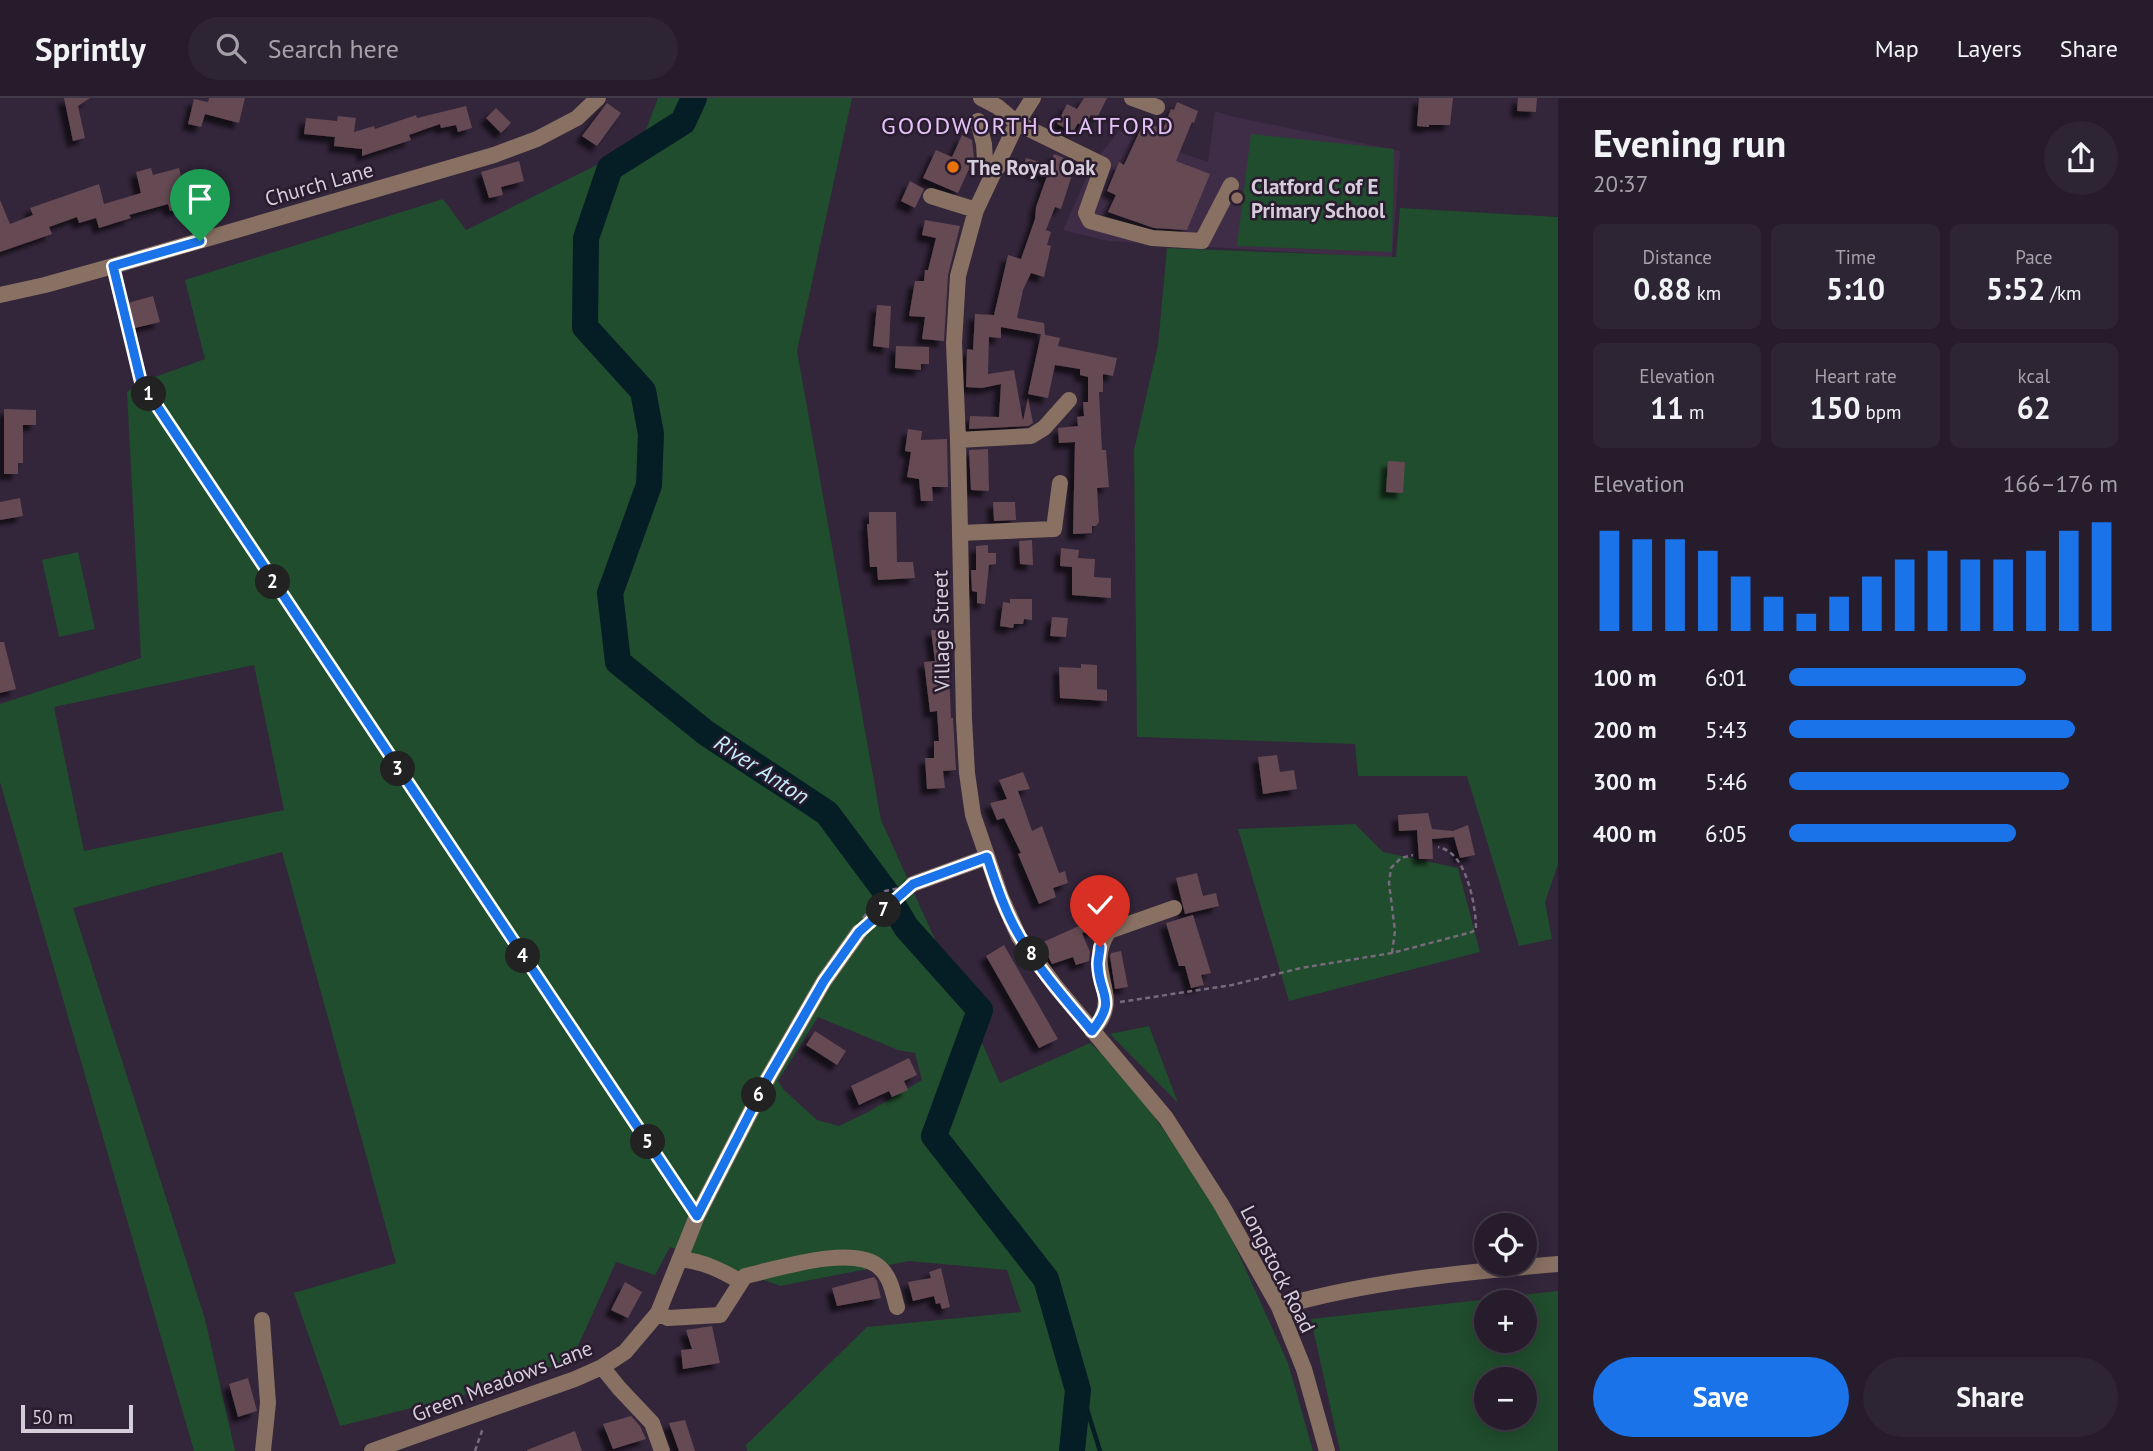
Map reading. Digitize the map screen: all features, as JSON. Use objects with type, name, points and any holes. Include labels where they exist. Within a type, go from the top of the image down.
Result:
[{"type":"street","name":"Church Lane","points":[[0,295],[113,266],[494,155],[537,139],[577,118],[598,98]]},
{"type":"street","points":[[981,98],[1017,122],[1103,165],[1086,213],[1090,221],[1152,238],[1202,241],[1231,185]]},
{"type":"street","name":"Village Street","points":[[1032,98],[1017,122],[976,209],[958,276],[954,343],[967,773],[973,815],[1001,897],[1019,937],[1056,987],[1166,1118]]},
{"type":"street","points":[[1132,98],[1157,107]]},
{"type":"street","points":[[978,121],[985,161],[998,167]]},
{"type":"street","points":[[931,196],[976,209]]},
{"type":"street","points":[[958,440],[1031,436],[1044,428],[1069,400]]},
{"type":"street","points":[[960,533],[1054,529],[1059,483]]},
{"type":"street","points":[[913,884],[987,857]]},
{"type":"street","points":[[1092,1031],[1102,1018],[1107,1004],[1098,966],[1102,940],[1109,931],[1174,908]]},
{"type":"street","name":"Green Meadows Lane","points":[[372,1451],[489,1411],[602,1367],[625,1352],[658,1313],[697,1216],[774,1067],[824,981],[857,935]]},
{"type":"street","name":"Longstock Road","points":[[1166,1118],[1221,1204],[1279,1307],[1304,1369],[1326,1451]]},
{"type":"street","points":[[658,1313],[668,1318],[720,1315],[745,1276],[828,1257],[869,1259],[882,1268],[889,1280],[897,1307]]},
{"type":"street","points":[[681,1259],[700,1262],[741,1282]]},
{"type":"street","points":[[1279,1307],[1319,1295],[1504,1268],[1558,1264]]},
{"type":"street","points":[[262,1320],[268,1403],[263,1451]]},
{"type":"street","points":[[602,1367],[652,1423],[662,1451]]},
{"type":"path","points":[[113,266],[141,382],[697,1216]]},
{"type":"path","points":[[1107,1004],[1232,985],[1301,968],[1392,953],[1472,932],[1476,929],[1470,888],[1462,867],[1450,851],[1438,847]]},
{"type":"path","points":[[1392,953],[1395,931],[1389,883],[1391,868],[1401,858],[1413,855]]},
{"type":"path","points":[[857,935],[856,926],[885,891],[913,884]]},
{"type":"path","points":[[857,935],[913,884]]},
{"type":"path","points":[[475,1451],[489,1411]]},
{"type":"shaded area","name":"Clatford C of E Primary School","points":[[1215,111],[1400,151],[1392,258],[1108,241],[1063,230],[1092,165],[1119,131],[1208,162]]},
{"type":"green space","points":[[658,98],[852,98],[797,351],[881,820],[1000,1083],[1090,1043],[1124,1074],[1203,1186],[1235,1246],[1288,1363],[1313,1451],[747,1451],[746,1445],[867,1327],[1021,1312],[1007,1270],[909,1261],[780,1286],[670,1247],[655,1275],[616,1262],[573,1357],[523,1380],[340,1426],[294,1293],[396,1263],[282,852],[73,908],[205,1319],[235,1451],[194,1451],[0,782],[0,704],[141,658],[127,392],[141,382],[205,359],[185,280],[443,199],[466,230],[641,143]],"holes":[[[254,665],[284,810],[84,851],[54,707]],[[818,1017],[898,1050],[915,1053],[922,1080],[839,1126],[817,1120],[784,1090],[778,1081]]]},
{"type":"green space","points":[[1251,134],[1394,149],[1392,252],[1237,246]]},
{"type":"green space","points":[[1400,208],[1558,217],[1558,864],[1545,902],[1552,939],[1519,946],[1467,776],[1358,776],[1355,744],[1137,737],[1134,450],[1158,345],[1167,248],[1396,257]]},
{"type":"green space","points":[[78,552],[95,629],[59,637],[42,560]]},
{"type":"green space","points":[[1355,824],[1383,852],[1458,868],[1480,952],[1289,1001],[1238,829]]},
{"type":"green space","points":[[1149,1026],[1178,1103],[1110,1034]]},
{"type":"green space","points":[[1558,1291],[1558,1451],[1340,1451],[1311,1319],[1474,1301],[1474,1353],[1537,1353],[1537,1293]]},
{"type":"building","points":[[64,98],[90,98],[78,106],[85,138],[73,141]]},
{"type":"building","points":[[209,98],[245,98],[239,123],[205,114],[201,127],[188,124],[194,99],[208,102]]},
{"type":"building","points":[[1084,98],[1107,98],[1097,118],[1091,115],[1084,127],[1078,123],[1073,132],[1057,124],[1067,104],[1077,109]]},
{"type":"building","points":[[1419,98],[1453,98],[1450,125],[1417,126]]},
{"type":"building","points":[[1518,98],[1537,98],[1536,112],[1517,111]]},
{"type":"building","points":[[1177,102],[1198,111],[1176,161],[1210,174],[1187,230],[1154,228],[1108,212],[1116,195],[1107,191],[1119,162],[1124,165],[1144,122],[1163,129],[1171,109],[1174,110]]},
{"type":"building","points":[[607,103],[621,113],[597,146],[582,136]]},
{"type":"building","points":[[466,106],[472,128],[458,132],[456,125],[441,128],[440,124],[409,135],[411,140],[362,156],[362,149],[334,146],[335,137],[304,134],[306,118],[337,121],[338,116],[356,118],[354,132],[374,126],[375,129],[416,115],[417,118]]},
{"type":"building","points":[[496,108],[511,123],[501,133],[486,118]]},
{"type":"building","points":[[962,135],[972,140],[974,158],[958,193],[923,178],[936,150],[952,157]]},
{"type":"building","points":[[1054,154],[1069,160],[1066,169],[1073,172],[1061,209],[1055,207],[1046,230],[1051,232],[1047,245],[1051,246],[1044,277],[1031,273],[1023,290],[1017,318],[1044,323],[1045,335],[1001,327],[1001,338],[989,337],[988,374],[1014,370],[1023,421],[1028,398],[1033,423],[1028,426],[969,429],[970,416],[999,417],[1001,384],[982,388],[966,387],[967,349],[973,350],[975,314],[994,315],[1008,255],[1021,259],[1035,219],[1036,207],[1047,176],[1023,167],[1026,158],[1050,165]]},
{"type":"building","points":[[519,161],[524,181],[501,187],[503,195],[489,198],[481,172]]},
{"type":"building","points":[[151,168],[153,175],[179,168],[189,206],[170,211],[168,204],[129,215],[131,218],[99,228],[96,218],[79,223],[77,217],[49,227],[52,234],[0,252],[0,200],[10,224],[33,215],[30,208],[99,184],[104,204],[141,193],[136,172]]},
{"type":"building","points":[[910,181],[924,189],[915,208],[901,201]]},
{"type":"building","points":[[925,220],[960,226],[948,275],[944,341],[922,339],[925,317],[909,316],[915,281],[924,281],[936,238],[922,235]]},
{"type":"building","points":[[153,296],[160,322],[135,328],[128,303]]},
{"type":"building","points":[[877,305],[891,306],[889,348],[873,346]]},
{"type":"building","points":[[1041,334],[1060,338],[1058,346],[1117,358],[1113,376],[1103,374],[1103,392],[1099,392],[1102,450],[1106,450],[1109,487],[1097,488],[1099,522],[1092,526],[1092,533],[1073,534],[1075,442],[1059,443],[1058,428],[1078,426],[1077,417],[1084,416],[1083,402],[1088,402],[1088,377],[1080,375],[1080,369],[1055,365],[1048,398],[1028,394]]},
{"type":"building","points":[[896,346],[929,347],[929,364],[921,364],[921,370],[895,368]]},
{"type":"building","points":[[4,409],[36,410],[36,425],[23,425],[23,463],[18,463],[18,474],[4,474]]},
{"type":"building","points":[[908,429],[922,431],[921,440],[947,439],[948,487],[932,487],[933,501],[921,501],[919,479],[907,477],[911,452],[905,451]]},
{"type":"building","points":[[988,449],[989,491],[971,490],[969,450]]},
{"type":"building","points":[[1388,461],[1405,462],[1403,493],[1386,492]]},
{"type":"building","points":[[20,498],[23,516],[0,520],[0,502]]},
{"type":"building","points":[[993,502],[1015,502],[1016,520],[994,521]]},
{"type":"building","points":[[869,512],[896,512],[897,562],[913,562],[915,578],[878,580],[877,567],[870,567],[867,524]]},
{"type":"building","points":[[1032,540],[1033,565],[1020,564],[1019,541]]},
{"type":"building","points":[[988,545],[988,553],[996,553],[996,564],[989,565],[985,604],[977,603],[977,592],[972,591],[971,570],[976,570],[976,546]]},
{"type":"building","points":[[1061,548],[1079,550],[1078,558],[1095,559],[1094,577],[1111,578],[1111,598],[1072,595],[1072,567],[1060,566]]},
{"type":"building","points":[[1010,599],[1032,599],[1032,620],[1024,619],[1023,624],[1014,624],[1013,628],[1000,626],[1003,602],[1010,603]]},
{"type":"building","points":[[1052,617],[1068,618],[1066,637],[1050,636]]},
{"type":"building","points":[[931,630],[947,631],[956,770],[943,771],[945,788],[927,789],[925,758],[934,758],[934,741],[939,741],[937,711],[930,712],[924,662],[935,661]]},
{"type":"building","points":[[0,642],[4,642],[16,689],[0,693]]},
{"type":"building","points":[[1081,664],[1097,665],[1097,689],[1107,690],[1107,701],[1060,698],[1059,667],[1081,668]]},
{"type":"building","points":[[1277,755],[1280,772],[1294,770],[1297,789],[1263,794],[1258,757]]},
{"type":"building","points":[[1023,772],[1030,789],[1018,791],[1032,831],[1042,826],[1059,873],[1065,871],[1068,883],[1053,888],[1056,897],[1039,904],[1018,854],[1021,853],[1004,818],[997,820],[990,803],[1007,799],[999,780]]},
{"type":"building","points":[[1428,813],[1432,829],[1453,831],[1468,825],[1475,855],[1460,858],[1454,837],[1432,839],[1433,859],[1419,859],[1417,830],[1399,831],[1398,815]]},
{"type":"building","points":[[1197,873],[1203,896],[1216,893],[1219,906],[1185,914],[1176,878]]},
{"type":"building","points":[[1115,891],[1123,915],[1105,921],[1098,929],[1082,933],[1090,952],[1089,961],[1076,965],[1073,957],[1052,964],[1041,943],[1099,917],[1092,898]]},
{"type":"building","points":[[1193,915],[1211,973],[1201,975],[1204,985],[1191,988],[1185,966],[1179,966],[1166,923]]},
{"type":"building","points":[[1004,945],[1058,1039],[1039,1048],[986,956]]},
{"type":"building","points":[[1121,951],[1128,987],[1115,989],[1110,956],[1111,953]]},
{"type":"building","points":[[815,1031],[846,1051],[837,1065],[806,1045]]},
{"type":"building","points":[[909,1058],[917,1075],[904,1081],[908,1090],[892,1097],[889,1091],[859,1105],[851,1086]]},
{"type":"building","points":[[941,1268],[950,1307],[942,1309],[940,1303],[936,1304],[934,1296],[913,1301],[908,1282],[931,1278],[929,1272]]},
{"type":"building","points":[[874,1277],[881,1298],[837,1306],[832,1288]]},
{"type":"building","points":[[625,1282],[642,1292],[628,1318],[611,1310]]},
{"type":"building","points":[[712,1326],[720,1363],[683,1369],[681,1350],[692,1349],[686,1330]]},
{"type":"building","points":[[248,1378],[257,1411],[238,1417],[229,1384]]},
{"type":"building","points":[[631,1416],[646,1439],[613,1449],[603,1424]]},
{"type":"building","points":[[685,1420],[695,1451],[679,1451],[669,1423]]},
{"type":"building","points":[[575,1431],[582,1451],[527,1451],[527,1450]]},
{"type":"waterway","name":"River Anton","points":[[694,98],[683,122],[610,168],[586,238],[585,327],[643,391],[651,434],[649,485],[610,593],[618,662],[706,733],[827,813],[885,891],[906,927],[980,1010],[934,1136],[1046,1279],[1078,1390],[1072,1451]]},
{"type":"waterway","name":"River Anton","points":[[1046,1279],[1100,1451]]},
{"type":"place","name":"The Royal Oak","points":[[953,167]]},
{"type":"place","name":"Clatford C of E Primary School","points":[[1237,198]]},
{"type":"district","name":"GOODWORTH CLATFORD","points":[[1028,125]]},
{"type":"route","points":[[200,241],[113,266],[141,382],[697,1216],[768,1078],[824,981],[859,932],[913,884],[987,857],[1019,937],[1092,1031],[1102,1018],[1107,1004],[1098,966],[1100,947]]}]
